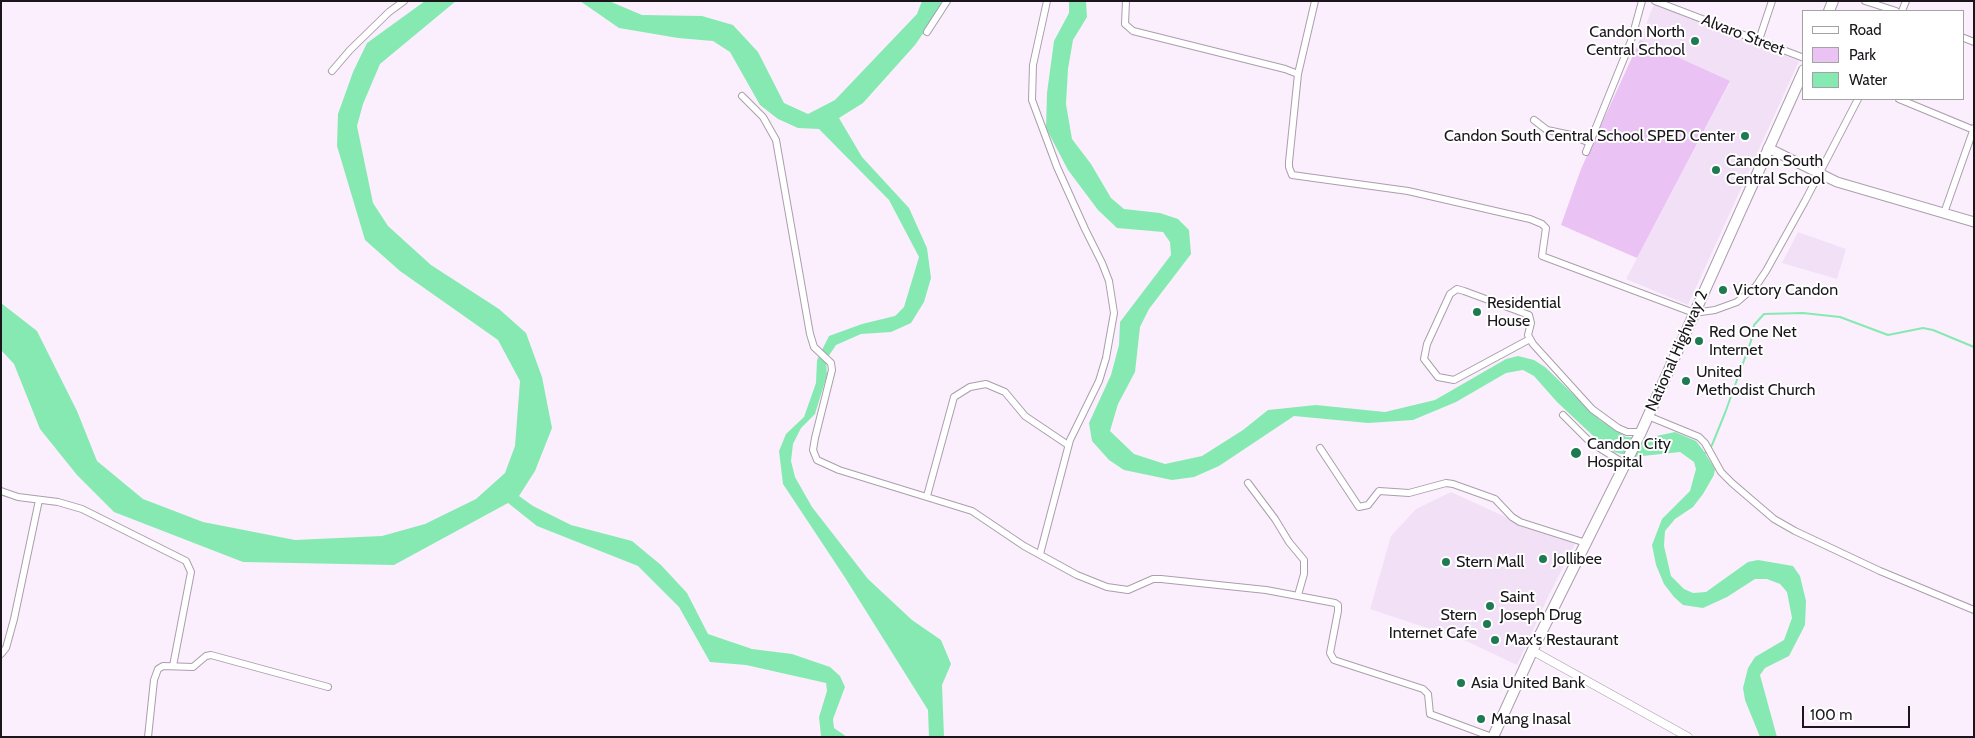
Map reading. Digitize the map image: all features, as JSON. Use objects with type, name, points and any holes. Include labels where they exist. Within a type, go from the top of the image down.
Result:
[{"type":"main road","name":"National Highway 2","points":[[1493,737],[1533,651],[1640,434],[1802,74]]},
{"type":"main road","points":[[1768,148],[1837,182],[1974,222]]},
{"type":"street","points":[[332,71],[363,37],[389,12],[404,1]]},
{"type":"street","points":[[927,32],[947,1]]},
{"type":"street","points":[[1040,554],[1068,445],[1079,417],[1099,381],[1110,341],[1114,313],[1109,281],[1102,262],[1085,230],[1057,167],[1032,100],[1033,65],[1047,1]]},
{"type":"street","points":[[1126,1],[1125,24],[1133,31],[1286,69],[1298,74]]},
{"type":"street","points":[[1315,1],[1298,74],[1288,168],[1292,175],[1408,191],[1530,219],[1542,224],[1546,228],[1542,256],[1694,313],[1716,310],[1737,302],[1756,286],[1780,248],[1857,100]]},
{"type":"street","points":[[1586,152],[1631,41],[1642,1]]},
{"type":"street","name":"Alvaro Street","points":[[1655,1],[1802,57]]},
{"type":"street","points":[[1759,40],[1772,1]]},
{"type":"street","points":[[1865,1],[1893,10]]},
{"type":"street","points":[[742,96],[763,117],[776,140],[812,343],[831,363],[832,370],[813,450],[817,460],[839,470],[972,511],[1040,554],[1094,583],[1117,589],[1135,589],[1153,579],[1161,579],[1298,595],[1338,605],[1330,648],[1331,656],[1334,660],[1423,689],[1428,694],[1428,711],[1430,714],[1493,737]]},
{"type":"street","points":[[1902,100],[1974,129],[1944,213]]},
{"type":"street","points":[[1534,120],[1547,130],[1571,135],[1590,143]]},
{"type":"street","points":[[1530,339],[1454,380],[1438,378],[1424,359],[1427,344],[1450,294],[1457,289],[1529,315],[1531,323],[1528,335],[1530,339],[1602,418],[1627,432],[1640,434]]},
{"type":"street","points":[[927,496],[954,397],[970,387],[986,384],[1005,392],[1025,416],[1068,445]]},
{"type":"street","points":[[1563,415],[1590,442],[1626,462]]},
{"type":"street","points":[[1648,416],[1689,432],[1705,442],[1722,472],[1732,484],[1781,523],[1812,541],[1974,610]]},
{"type":"street","points":[[1320,448],[1359,507],[1368,505],[1379,491],[1409,493],[1446,483],[1453,484],[1495,500],[1512,517],[1520,522],[1544,532],[1586,543]]},
{"type":"street","points":[[1248,483],[1275,519],[1289,542],[1304,560],[1304,574],[1298,595]]},
{"type":"street","points":[[1,491],[39,500],[63,503],[82,509],[175,555],[189,565],[191,572],[188,593],[174,666]]},
{"type":"street","points":[[1,654],[6,648],[14,619],[39,500]]},
{"type":"street","points":[[1533,651],[1688,737]]},
{"type":"street","points":[[148,737],[156,673],[161,666],[193,667],[206,656],[211,655],[328,687]]},
{"type":"shaded area","name":"Candon South Central School","points":[[1654,4],[1799,61],[1688,305],[1626,279],[1730,82],[1640,40]]},
{"type":"shaded area","points":[[1798,232],[1846,249],[1837,279],[1782,263]]},
{"type":"shaded area","name":"Stern Mall","points":[[1451,492],[1510,519],[1575,544],[1517,665],[1466,641],[1370,609],[1391,536],[1416,509]]},
{"type":"green space","points":[[1640,40],[1730,81],[1637,258],[1561,225],[1581,169]]},
{"type":"water","points":[[425,1],[456,1],[380,64],[363,104],[357,126],[373,203],[388,226],[431,265],[499,309],[526,333],[542,377],[552,428],[535,471],[519,496],[533,506],[571,525],[632,541],[661,565],[687,593],[708,634],[752,649],[792,654],[830,667],[840,676],[845,687],[833,719],[834,728],[847,737],[821,736],[819,717],[827,691],[826,683],[746,665],[710,662],[679,607],[638,566],[537,526],[508,503],[394,565],[243,562],[114,512],[77,475],[40,429],[14,364],[1,350],[1,303],[37,331],[77,411],[97,461],[143,499],[203,522],[295,540],[382,536],[425,524],[476,499],[505,473],[515,446],[520,381],[498,340],[400,271],[365,240],[337,146],[338,114],[353,72],[367,43]]},
{"type":"water","points":[[580,1],[609,1],[642,15],[702,16],[733,25],[758,52],[784,103],[808,114],[835,100],[917,14],[922,1],[942,1],[936,15],[915,45],[863,103],[839,118],[862,157],[909,208],[927,248],[931,278],[924,302],[911,323],[891,332],[861,334],[836,345],[826,360],[827,375],[815,414],[801,428],[793,444],[791,461],[795,477],[812,507],[868,579],[912,620],[941,640],[951,664],[942,685],[944,737],[929,737],[928,710],[844,576],[783,484],[779,451],[786,434],[804,417],[816,383],[817,360],[829,336],[862,324],[895,316],[904,307],[919,257],[889,200],[819,129],[798,128],[778,119],[760,105],[730,52],[713,41],[678,38],[619,28]]},
{"type":"water","points":[[1069,1],[1086,1],[1087,17],[1073,40],[1068,69],[1066,104],[1072,139],[1091,164],[1111,198],[1124,209],[1160,213],[1178,219],[1189,230],[1191,254],[1149,309],[1140,327],[1135,372],[1118,404],[1110,431],[1134,454],[1165,464],[1202,456],[1243,430],[1268,410],[1316,405],[1385,412],[1435,400],[1506,359],[1518,356],[1534,360],[1545,367],[1600,420],[1626,437],[1647,438],[1675,432],[1696,441],[1703,450],[1715,469],[1714,475],[1693,507],[1675,519],[1665,531],[1664,546],[1671,576],[1684,589],[1693,593],[1706,592],[1748,562],[1758,560],[1793,566],[1800,576],[1806,601],[1805,625],[1789,656],[1765,668],[1760,675],[1777,737],[1760,737],[1745,700],[1743,688],[1748,668],[1755,657],[1784,640],[1792,618],[1787,592],[1780,584],[1767,579],[1755,579],[1727,597],[1703,608],[1683,605],[1664,584],[1656,565],[1652,545],[1662,519],[1690,491],[1696,469],[1694,462],[1680,452],[1633,457],[1614,452],[1604,446],[1557,402],[1534,376],[1523,370],[1506,373],[1456,402],[1413,420],[1368,423],[1294,416],[1219,466],[1194,477],[1172,480],[1124,470],[1109,460],[1092,441],[1089,423],[1111,375],[1119,345],[1120,322],[1171,255],[1170,242],[1163,232],[1117,228],[1098,210],[1068,170],[1046,128],[1047,93],[1054,41],[1069,13]]},
{"type":"waterway","points":[[1704,454],[1712,445],[1725,413],[1751,341],[1754,325],[1764,314],[1803,313],[1840,317],[1888,335],[1923,328],[1933,330],[1974,347]]},
{"type":"place","name":"Candon North Central School","points":[[1695,41]]},
{"type":"place","name":"Candon South Central School SPED Center","points":[[1745,136]]},
{"type":"place","name":"Candon South Central School","points":[[1716,170]]},
{"type":"place","name":"Victory Candon","points":[[1723,290]]},
{"type":"place","name":"Residential House","points":[[1477,312]]},
{"type":"place","name":"Red One Net Internet","points":[[1699,341]]},
{"type":"place","name":"United Methodist Church","points":[[1686,381]]},
{"type":"place","name":"Candon City Hospital","points":[[1576,453]]},
{"type":"place","name":"Jollibee","points":[[1543,559]]},
{"type":"place","name":"Stern Mall","points":[[1446,562]]},
{"type":"place","name":"Saint Joseph Drug","points":[[1490,606]]},
{"type":"place","name":"Stern Internet Cafe","points":[[1487,624]]},
{"type":"place","name":"Max's Restaurant","points":[[1495,640]]},
{"type":"place","name":"Asia United Bank","points":[[1461,683]]},
{"type":"place","name":"Mang Inasal","points":[[1481,719]]}]
